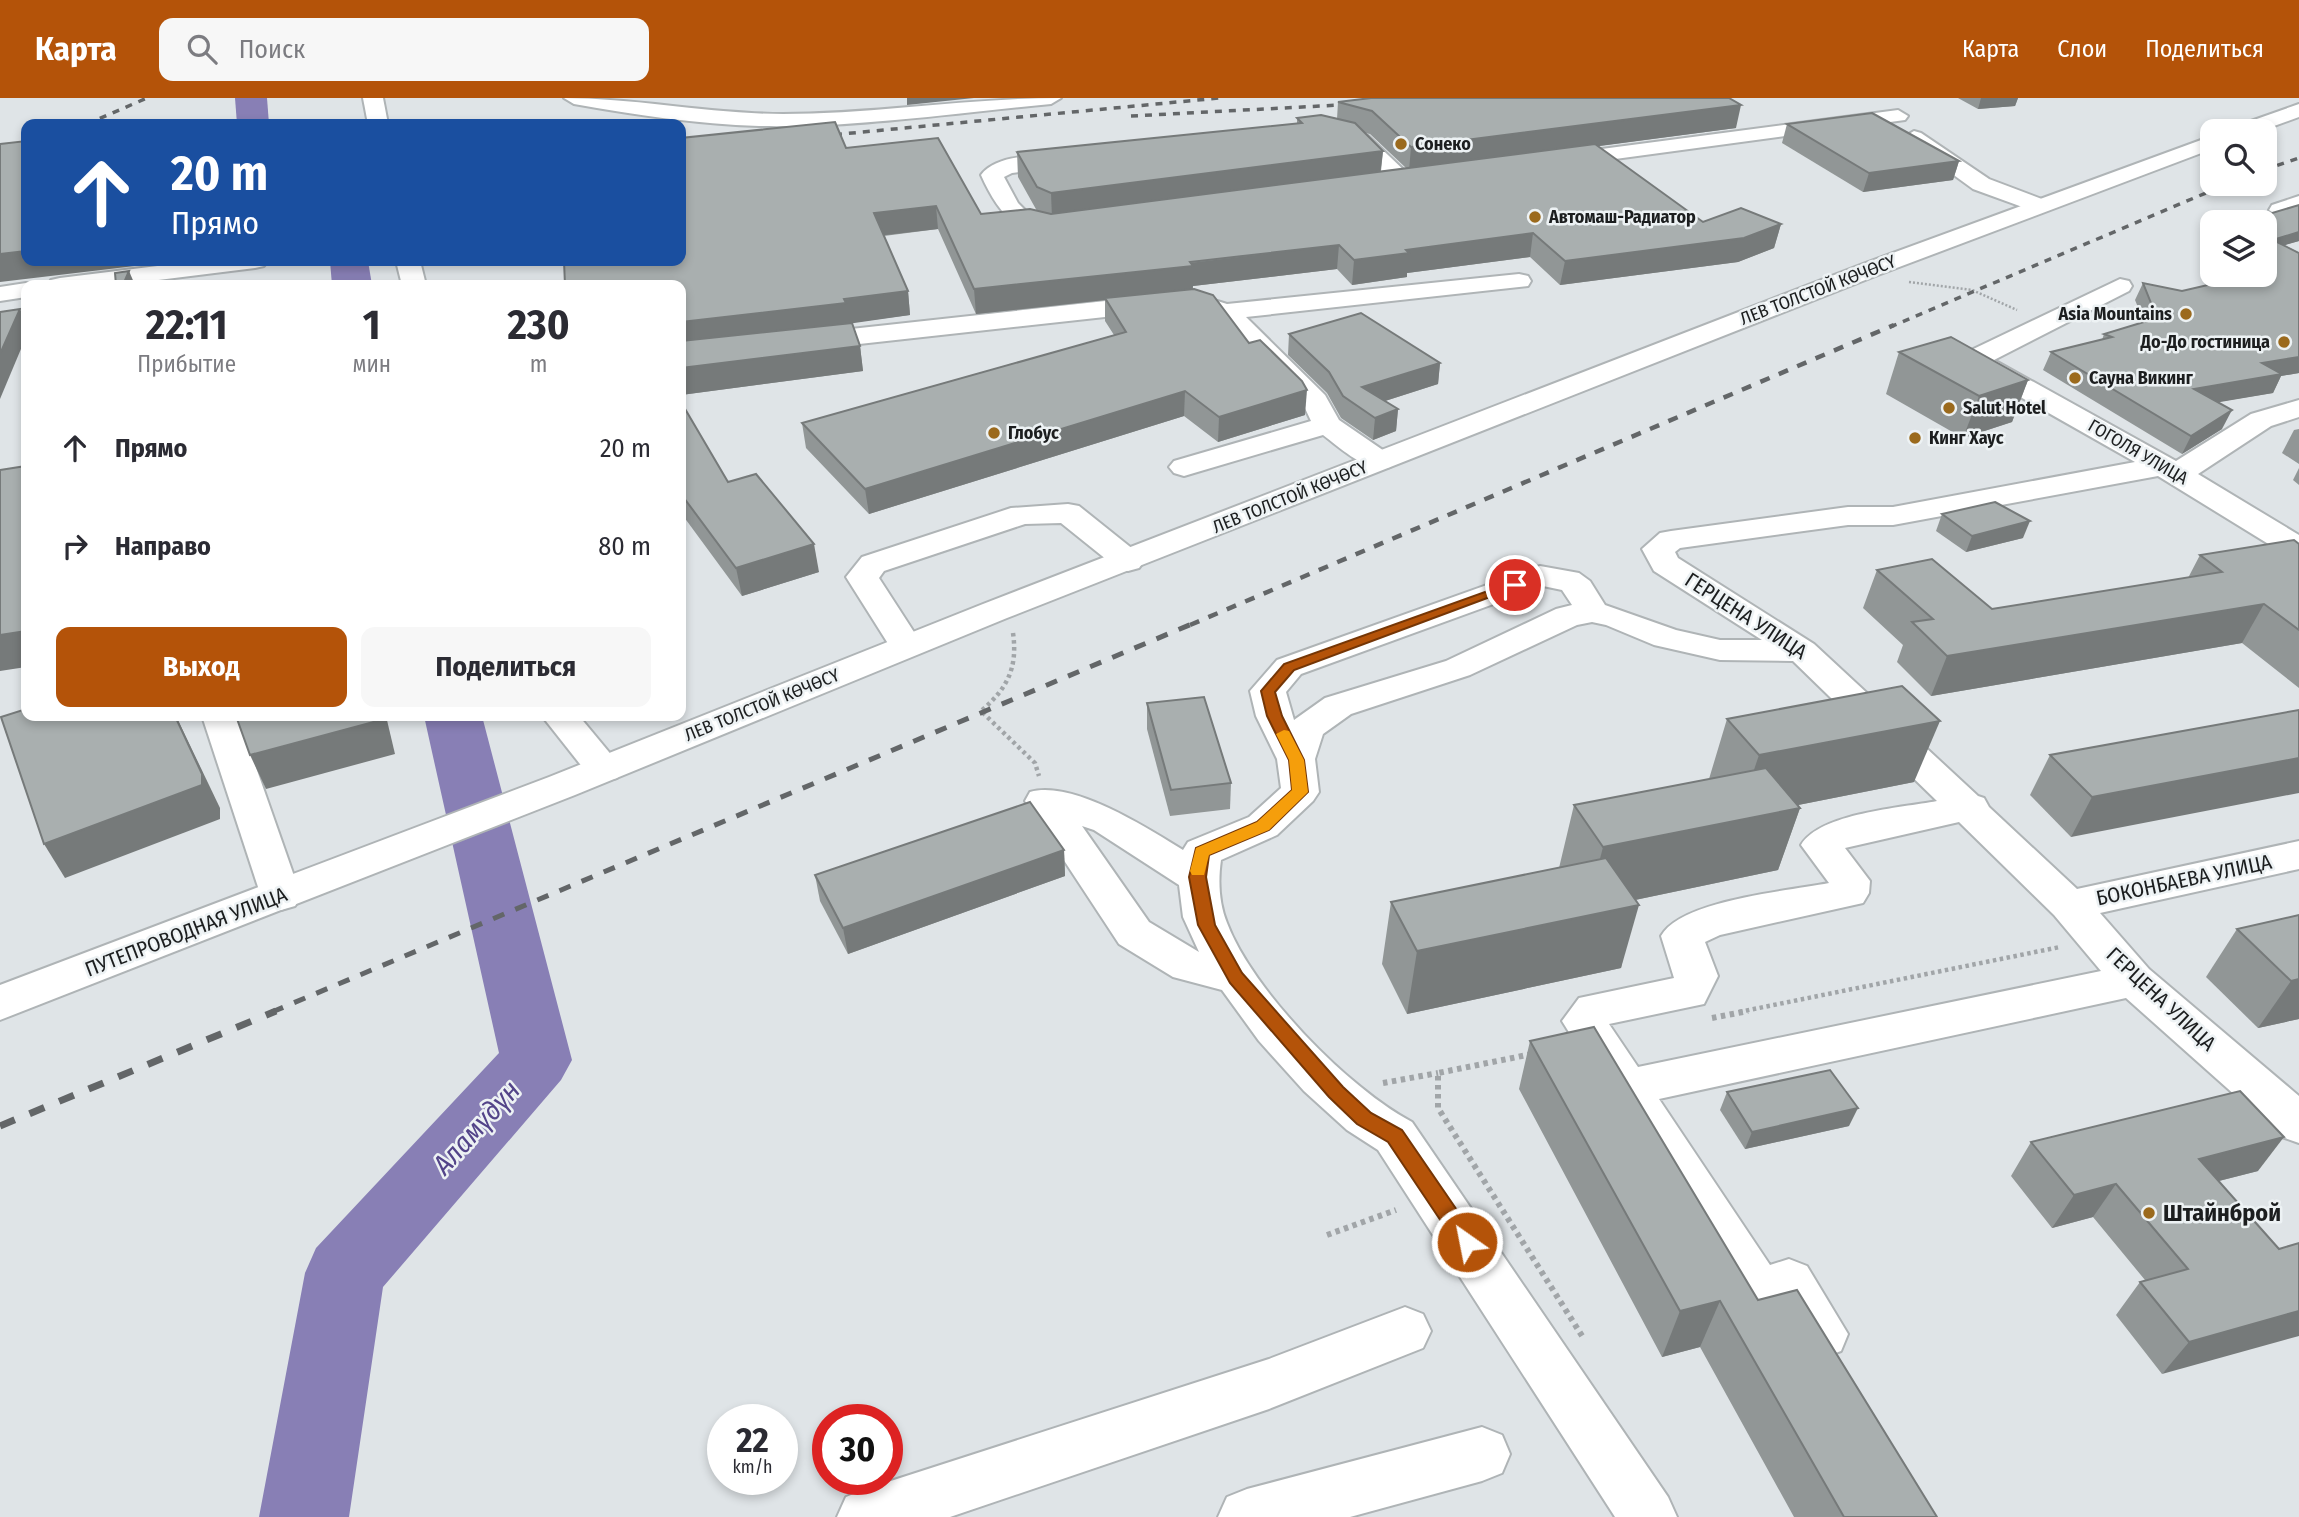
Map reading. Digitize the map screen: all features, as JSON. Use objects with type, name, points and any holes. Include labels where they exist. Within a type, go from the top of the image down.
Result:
[{"type":"street","points":[[373,98],[377,119]]},
{"type":"street","points":[[574,98],[676,114],[785,120],[900,113],[1051,98]]},
{"type":"street","points":[[843,98],[900,113]]},
{"type":"street","points":[[1537,163],[1783,133],[1901,107],[1900,124],[1913,136],[1981,184],[2039,206]]},
{"type":"street","points":[[2274,119],[2299,110]]},
{"type":"street","points":[[1750,116],[1783,133]]},
{"type":"street","points":[[1320,130],[1361,140],[1401,180]]},
{"type":"street","name":"ЛЕВ ТОЛСТОЙ КӨЧӨСҮ","points":[[371,860],[562,786],[906,646],[1380,461],[2200,146]]},
{"type":"street","points":[[1078,225],[1052,228],[1025,222],[1008,211],[992,175],[1006,167],[1087,157]]},
{"type":"street","points":[[1370,184],[1428,177]]},
{"type":"street","points":[[101,280],[214,266]]},
{"type":"street","points":[[777,345],[1188,300],[1226,312],[1519,281]]},
{"type":"street","name":"ГОГОЛЯ УЛИЦА","points":[[2120,286],[1974,359],[2170,470],[2299,549]]},
{"type":"street","points":[[0,294],[21,291]]},
{"type":"street","points":[[1226,312],[1315,401],[1327,425],[1380,461]]},
{"type":"street","points":[[2170,470],[2261,420],[2299,408]]},
{"type":"street","points":[[1184,467],[1327,425]]},
{"type":"street","name":"ГЕРЦЕНА УЛИЦА","points":[[2170,470],[1893,516],[1848,516],[1671,540],[1658,549],[1665,564],[1802,651],[1970,807],[2069,905],[2134,980],[2299,1124]]},
{"type":"street","points":[[906,646],[862,577],[873,564],[1021,515],[1046,512],[1068,513],[1128,561]]},
{"type":"street","points":[[1591,612],[1581,587],[1564,578],[1540,576],[1289,667],[1268,691],[1275,716],[1296,760],[1300,792],[1263,826],[1202,852],[1197,877],[1207,925],[1236,978],[1336,1092],[1364,1118],[1395,1136],[1648,1517]]},
{"type":"street","points":[[1296,760],[1307,728],[1338,706],[1458,668],[1568,616],[1591,612],[1617,618],[1666,638],[1720,650],[1802,651]]},
{"type":"street","points":[[222,721],[281,896]]},
{"type":"street","points":[[564,721],[604,769]]},
{"type":"street","points":[[1197,877],[1108,821],[1044,801],[1134,933],[1188,966],[1236,978]]},
{"type":"street","points":[[1848,1376],[1789,1282],[1758,1291],[1584,1021],[1594,1010],[1689,992],[1697,976],[1682,936],[1709,922],[1849,893],[1850,881],[1821,845],[1838,834],[1970,807]]},
{"type":"street","name":"БОКОНБАЕВА УЛИЦА","points":[[2069,905],[2299,855]]},
{"type":"street","name":"ПУТЕПРОВОДНАЯ УЛИЦА","points":[[0,1003],[371,860]]},
{"type":"street","points":[[1628,1087],[2134,980]]},
{"type":"street","points":[[866,1517],[1269,1384],[1405,1331]]},
{"type":"street","points":[[1247,1517],[1482,1454]]},
{"type":"path","points":[[1982,295],[2027,314]]},
{"type":"path","points":[[1014,634],[1015,654],[1004,692],[981,711],[1018,748]]},
{"type":"path","points":[[1327,1235],[1437,1196]]},
{"type":"building","points":[[1371,98],[1729,98],[1741,105],[1411,147],[1372,111],[1338,102]]},
{"type":"building","points":[[1872,113],[1959,161],[1869,173],[1787,124]]},
{"type":"building","points":[[1321,115],[1355,123],[1383,151],[1051,193],[1037,187],[1017,152],[1302,123],[1297,118]]},
{"type":"building","points":[[835,122],[846,148],[938,138],[981,214],[1030,209],[1051,214],[1595,144],[1703,222],[1741,208],[1781,224],[1744,238],[1565,261],[1533,233],[1406,250],[1409,253],[1354,260],[1339,245],[1190,262],[1193,266],[974,289],[936,206],[874,213],[908,291],[844,299],[846,303],[686,321],[686,280],[565,280],[564,266],[686,266],[686,137]]},
{"type":"building","points":[[21,142],[21,252],[0,254],[0,144]]},
{"type":"building","points":[[2299,205],[2299,232],[2277,239],[2277,212]]},
{"type":"building","points":[[2277,242],[2299,253],[2299,357],[2262,363],[2282,374],[2194,389],[2232,410],[2191,436],[2051,352],[2112,337],[2104,334],[2157,318],[2143,283],[2182,291],[2200,287],[2277,287]]},
{"type":"building","points":[[129,271],[125,280],[116,280],[115,273]]},
{"type":"building","points":[[1194,289],[1213,295],[1249,343],[1260,340],[1302,381],[1307,390],[1219,417],[1185,391],[865,489],[802,423],[1126,332],[1105,298]]},
{"type":"building","points":[[20,309],[0,354],[0,312]]},
{"type":"building","points":[[1361,313],[1440,363],[1362,387],[1398,409],[1375,418],[1343,396],[1329,372],[1289,334]]},
{"type":"building","points":[[852,323],[860,346],[686,367],[686,340]]},
{"type":"building","points":[[1951,337],[2028,380],[1979,396],[1899,352]]},
{"type":"building","points":[[686,411],[728,482],[756,474],[814,544],[736,568],[686,501]]},
{"type":"building","points":[[21,467],[21,632],[0,635],[0,470]]},
{"type":"building","points":[[1995,502],[2030,521],[1972,536],[1942,514]]},
{"type":"building","points":[[2294,540],[2299,544],[2299,630],[2264,604],[1947,656],[1912,622],[1933,619],[1877,570],[1932,559],[1992,609],[2222,572],[2200,555]]},
{"type":"building","points":[[1902,686],[1940,721],[1759,755],[1727,719]]},
{"type":"building","points":[[1204,697],[1231,783],[1171,790],[1147,703]]},
{"type":"building","points":[[2299,710],[2299,758],[2092,797],[2050,755]]},
{"type":"building","points":[[21,711],[21,721],[177,721],[202,774],[202,785],[44,844],[1,717]]},
{"type":"building","points":[[238,721],[377,721],[250,755]]},
{"type":"building","points":[[1766,768],[1800,808],[1603,847],[1574,805]]},
{"type":"building","points":[[1030,802],[1064,850],[843,928],[815,875]]},
{"type":"building","points":[[1606,858],[1639,905],[1417,951],[1391,902]]},
{"type":"building","points":[[2299,915],[2299,979],[2291,981],[2237,929]]},
{"type":"building","points":[[1594,1027],[1758,1300],[1797,1290],[1937,1517],[1844,1517],[1720,1301],[1680,1311],[1530,1041]]},
{"type":"building","points":[[1830,1070],[1858,1108],[1752,1132],[1727,1092]]},
{"type":"building","points":[[2240,1091],[2284,1137],[2199,1159],[2279,1249],[2299,1243],[2299,1311],[2189,1342],[2140,1282],[2188,1269],[2116,1184],[2074,1195],[2031,1142]]},
{"type":"waterway","name":"Аламүдүн","points":[[251,98],[253,119]]},
{"type":"waterway","name":"Аламүдүн","points":[[350,266],[351,280]]},
{"type":"waterway","name":"Аламүдүн","points":[[304,1517],[345,1273],[536,1060],[454,721]]},
{"type":"railway","points":[[99,119],[147,98]]},
{"type":"railway","points":[[821,136],[1219,98]]},
{"type":"railway","points":[[1131,116],[1359,104]]},
{"type":"railway","points":[[2277,166],[2299,158]]},
{"type":"railway","points":[[1890,327],[2200,195]]},
{"type":"railway","points":[[1190,625],[1894,325]]},
{"type":"railway","points":[[272,1012],[1194,623]]},
{"type":"railway","points":[[0,1126],[276,1011]]},
{"type":"slow traffic","points":[[1198,871],[1202,852],[1263,826],[1300,792],[1296,760],[1284,734]]},
{"type":"place","name":"Сонеко","points":[[1401,144]]},
{"type":"place","name":"Автомаш-Радиатор","points":[[1535,217]]},
{"type":"place","name":"Asia Mountains","points":[[2186,314]]},
{"type":"place","name":"До-До гостиница","points":[[2284,342]]},
{"type":"place","name":"Сауна Викинг","points":[[2075,378]]},
{"type":"place","name":"Salut Hotel","points":[[1949,408]]},
{"type":"place","name":"Глобус","points":[[994,433]]},
{"type":"place","name":"Кинг Хаус","points":[[1915,438]]},
{"type":"place","name":"Штайнброй","points":[[2149,1213]]},
{"type":"route","points":[[1467,1242],[1395,1136],[1364,1118],[1336,1092],[1291,1044],[1236,978],[1207,925],[1197,877],[1202,852],[1263,826],[1300,792],[1296,760],[1275,716],[1268,691],[1289,667],[1515,585]]}]
